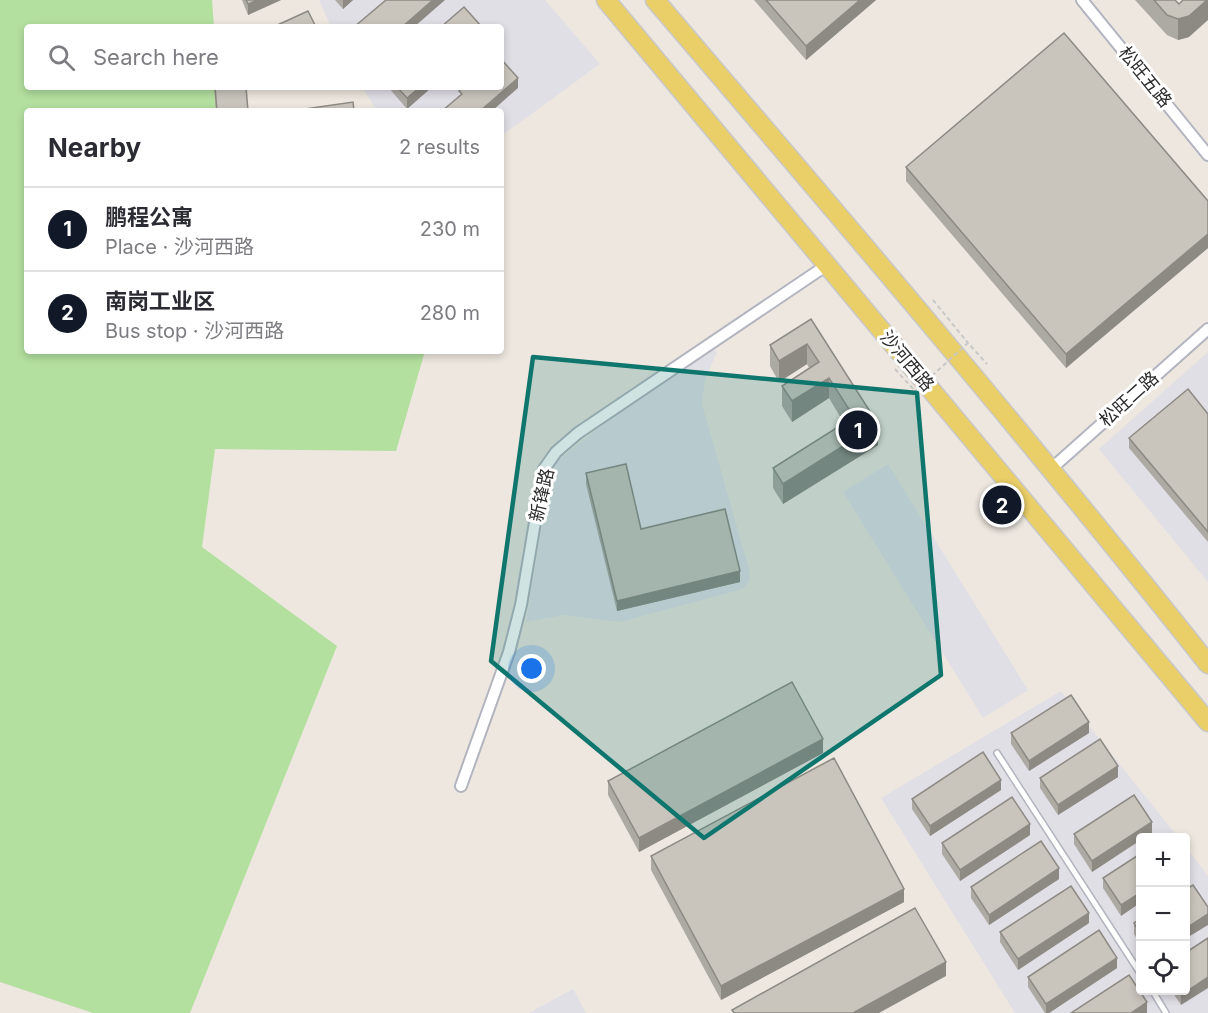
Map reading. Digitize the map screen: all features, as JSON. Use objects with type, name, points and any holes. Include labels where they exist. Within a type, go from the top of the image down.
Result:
[{"type":"main road","name":"沙河西路","points":[[606,0],[1208,722]]},
{"type":"main road","points":[[655,0],[1051,469],[1208,664]]},
{"type":"street","name":"松旺五路","points":[[1082,0],[1208,155]]},
{"type":"street","name":"新锋路","points":[[461,786],[509,652],[521,604],[544,469],[556,452],[578,434],[827,265]]},
{"type":"street","name":"松旺二路","points":[[1051,469],[1208,329]]},
{"type":"lane","points":[[997,753],[1136,967]]},
{"type":"lane","points":[[1155,995],[1166,1013]]},
{"type":"path","points":[[933,300],[987,364]]},
{"type":"path","points":[[896,369],[915,391],[968,343]]},
{"type":"highlighted area","points":[[533,357],[917,393],[941,675],[704,838],[491,661]]},
{"type":"shaded area","points":[[319,0],[545,0],[600,64],[504,134],[504,108],[375,108],[364,90],[504,90],[504,24],[330,24]]},
{"type":"shaded area","points":[[713,348],[717,352],[705,380],[702,404],[750,573],[749,581],[743,589],[620,622],[564,615],[526,622],[551,473],[558,460],[623,409]]},
{"type":"shaded area","points":[[1208,352],[1208,582],[1099,449]]},
{"type":"shaded area","points":[[888,464],[1028,690],[983,718],[843,492]]},
{"type":"shaded area","points":[[1061,691],[1175,833],[1136,833],[1136,995],[1190,995],[1190,852],[1208,876],[1208,1013],[1015,1013],[881,798]]},
{"type":"shaded area","points":[[573,989],[586,1013],[529,1013]]},
{"type":"green space","points":[[0,0],[212,0],[214,24],[24,24],[24,90],[217,90],[218,108],[24,108],[24,354],[424,354],[396,451],[215,449],[202,547],[337,646],[190,1013],[93,1013],[0,982]]},
{"type":"building","points":[[246,0],[258,0],[248,4]]},
{"type":"building","points":[[386,0],[433,0],[405,24],[358,24]]},
{"type":"building","points":[[766,0],[860,0],[806,46]]},
{"type":"building","points":[[1154,0],[1175,0],[1179,4],[1183,0],[1207,0],[1189,16],[1178,19],[1167,15]]},
{"type":"building","points":[[464,7],[479,24],[444,24]]},
{"type":"building","points":[[308,11],[314,24],[280,24]]},
{"type":"building","points":[[1064,33],[1208,201],[1208,234],[1066,354],[906,167]]},
{"type":"building","points":[[504,62],[518,78],[483,108],[446,108],[462,94],[459,91],[504,90]]},
{"type":"building","points":[[215,90],[246,90],[248,108],[217,108]]},
{"type":"building","points":[[400,90],[416,90],[407,98]]},
{"type":"building","points":[[353,102],[354,108],[312,108]]},
{"type":"building","points":[[811,319],[878,424],[783,484],[773,468],[854,417],[829,378],[792,401],[782,386],[819,362],[807,344],[779,361],[770,345]]},
{"type":"building","points":[[1188,389],[1208,414],[1208,532],[1129,438]]},
{"type":"building","points":[[626,464],[641,529],[725,509],[740,571],[617,601],[586,473]]},
{"type":"building","points":[[792,682],[823,739],[639,838],[608,781]]},
{"type":"building","points":[[1071,695],[1089,722],[1029,761],[1011,733]]},
{"type":"building","points":[[1100,739],[1118,766],[1058,805],[1040,778]]},
{"type":"building","points":[[983,752],[1001,780],[930,826],[912,799]]},
{"type":"building","points":[[834,758],[904,889],[721,986],[651,856]]},
{"type":"building","points":[[1134,795],[1152,822],[1092,861],[1074,834]]},
{"type":"building","points":[[1012,797],[1030,824],[960,870],[942,843]]},
{"type":"building","points":[[1041,841],[1059,868],[989,915],[971,887]]},
{"type":"building","points":[[1136,857],[1136,896],[1121,905],[1103,878]]},
{"type":"building","points":[[1193,885],[1208,907],[1208,914],[1190,926],[1190,887]]},
{"type":"building","points":[[1071,886],[1089,913],[1018,959],[1000,932]]},
{"type":"building","points":[[915,908],[946,962],[853,1013],[734,1013],[732,1010]]},
{"type":"building","points":[[1099,930],[1117,958],[1046,1004],[1028,977]]},
{"type":"building","points":[[1208,938],[1208,977],[1190,989],[1190,950]]},
{"type":"building","points":[[1129,975],[1136,986],[1136,995],[1142,995],[1147,1002],[1131,1013],[1071,1013]]},
{"type":"place","name":"鹏程公寓","points":[[858,430]]},
{"type":"place","name":"南岗工业区","points":[[1002,505]]}]
